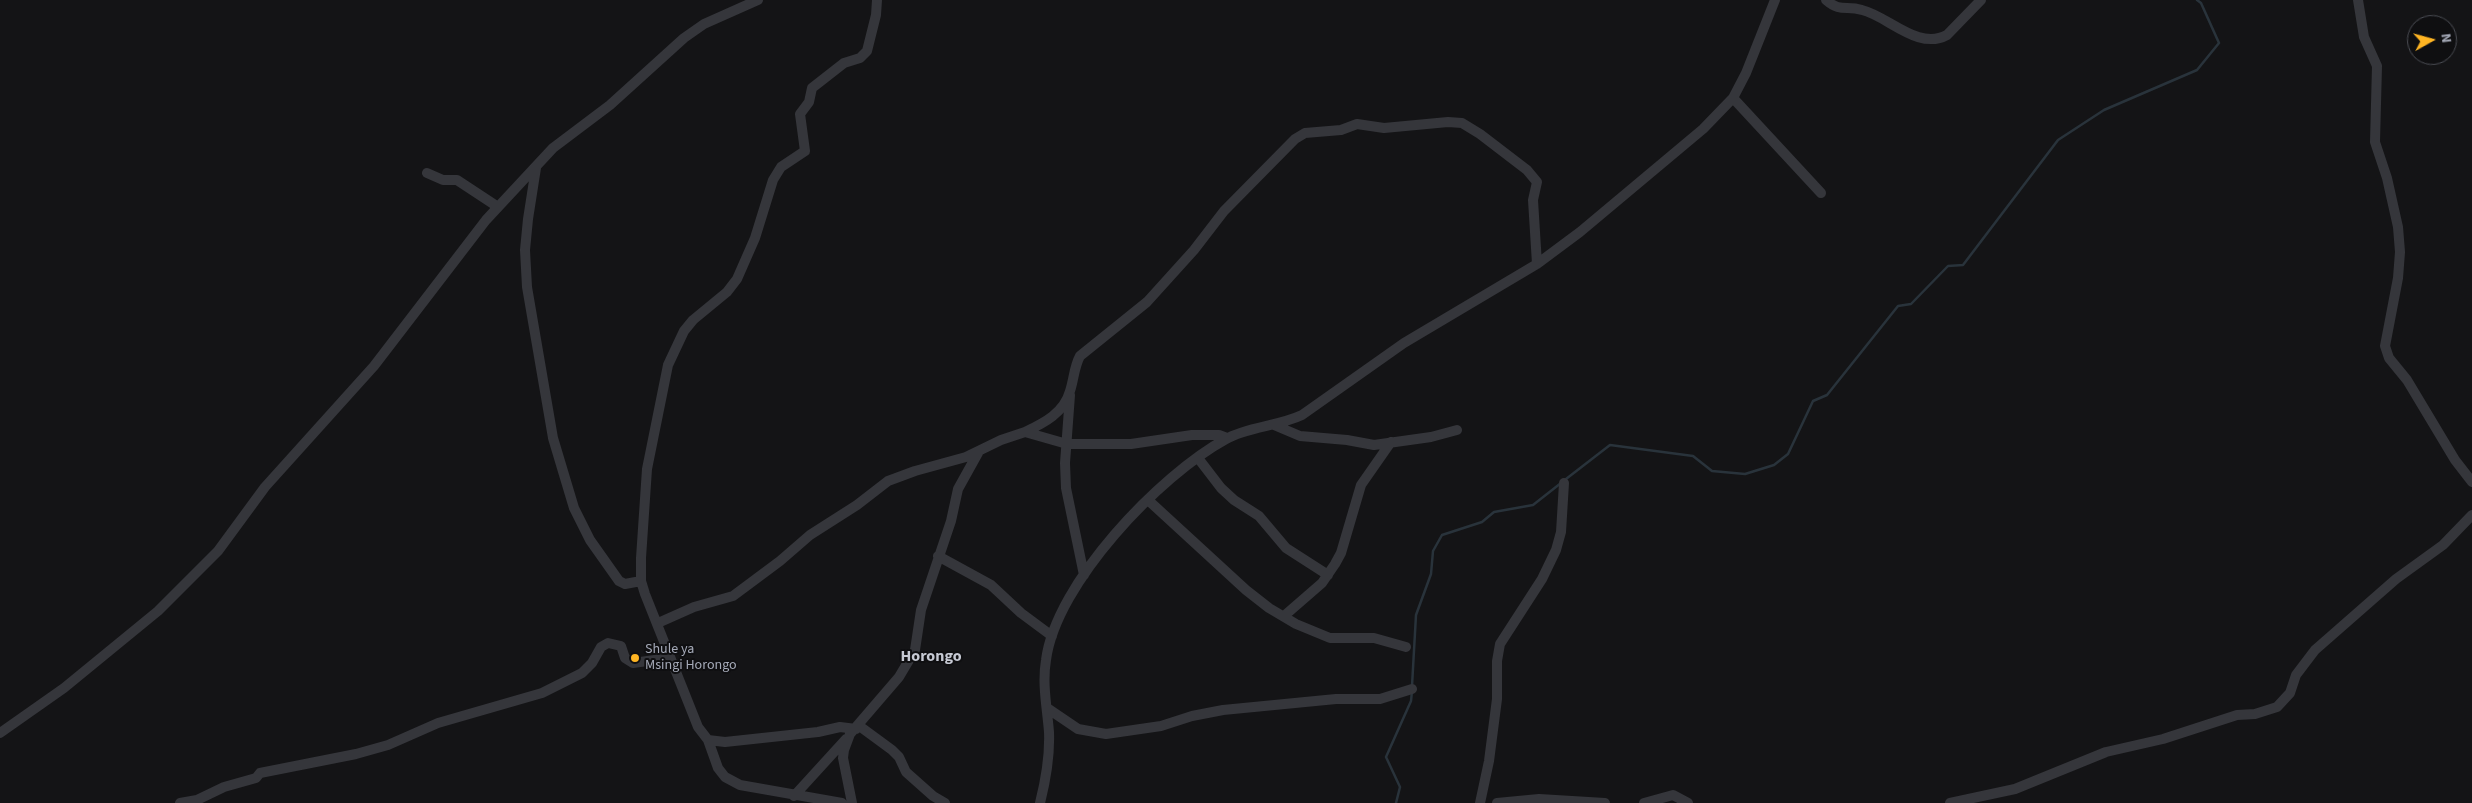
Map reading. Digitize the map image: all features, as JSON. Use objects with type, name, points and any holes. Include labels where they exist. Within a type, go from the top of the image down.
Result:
[{"type":"street","points":[[0,733],[64,688],[158,611],[218,551],[260,492],[374,366],[412,320],[445,272],[498,207],[553,148],[610,105],[684,38],[704,24],[758,0]]},
{"type":"street","points":[[842,803],[745,787],[726,777],[718,768],[708,740],[698,727],[669,658],[658,623],[641,581],[647,468],[668,365],[673,352],[684,331],[693,320],[727,292],[737,279],[755,238],[773,180],[786,162],[805,151],[800,114],[808,102],[812,88],[844,63],[860,58],[866,51],[876,15],[877,0]]},
{"type":"street","points":[[1040,803],[1049,755],[1044,684],[1046,661],[1052,636],[1084,575],[1100,551],[1166,481],[1227,438],[1302,415],[1404,343],[1537,264],[1580,232],[1636,184],[1673,156],[1733,98],[1746,73],[1775,0]]},
{"type":"street","points":[[1826,0],[1835,8],[1862,10],[1915,36],[1932,39],[1942,38],[1947,35],[1981,0]]},
{"type":"street","points":[[2358,0],[2364,36],[2378,66],[2375,142],[2387,178],[2398,227],[2400,252],[2398,278],[2385,346],[2389,358],[2407,380],[2455,460],[2472,482]]},
{"type":"street","points":[[1733,98],[1821,193]]},
{"type":"street","points":[[1084,575],[1066,488],[1070,392],[1075,364],[1080,356],[1147,302],[1194,250],[1224,211],[1295,139],[1305,134],[1340,130],[1357,124],[1384,128],[1448,122],[1466,126],[1527,170],[1537,182],[1533,200],[1537,264]]},
{"type":"street","points":[[536,168],[528,219],[526,250],[527,287],[556,451],[574,508],[590,540],[619,581],[625,584],[641,581]]},
{"type":"street","points":[[427,173],[443,180],[457,180],[498,207]]},
{"type":"street","points":[[658,623],[694,606],[733,596],[780,561],[810,535],[857,505],[888,481],[978,453],[1001,440],[1025,432],[1061,409],[1070,392]]},
{"type":"street","points":[[1274,425],[1300,436],[1347,440],[1374,445],[1430,437],[1457,430]]},
{"type":"street","points":[[1025,432],[1067,444],[1131,444],[1192,435],[1219,435],[1227,438]]},
{"type":"street","points":[[1284,616],[1328,575],[1341,553],[1361,485],[1390,442]]},
{"type":"street","points":[[794,796],[908,665],[915,650],[921,610],[951,521],[958,489],[978,453]]},
{"type":"street","points":[[1198,458],[1221,488],[1234,500],[1259,516],[1286,548],[1328,575]]},
{"type":"street","points":[[1480,803],[1489,761],[1497,699],[1497,661],[1500,644],[1542,579],[1556,550],[1561,532],[1564,484]]},
{"type":"street","points":[[1148,500],[1246,590],[1269,608],[1296,624],[1330,638],[1342,640],[1374,638],[1406,647]]},
{"type":"street","points":[[1950,803],[2015,789],[2106,752],[2163,739],[2230,717],[2255,714],[2278,707],[2290,693],[2296,675],[2315,650],[2396,580],[2443,545],[2472,515]]},
{"type":"street","points":[[938,556],[986,581],[1021,613],[1052,636]]},
{"type":"street","points":[[180,803],[197,800],[224,787],[256,778],[260,773],[388,746],[438,723],[542,693],[582,673],[592,663],[601,647],[608,644],[621,646],[625,658],[633,663],[669,658]]},
{"type":"street","points":[[1047,708],[1078,729],[1106,734],[1161,726],[1192,716],[1223,710],[1336,699],[1380,699],[1412,689]]},
{"type":"street","points":[[708,740],[726,742],[818,732],[840,727],[854,729],[892,750],[899,757],[906,772],[933,796],[945,803]]},
{"type":"street","points":[[852,803],[843,758],[854,729]]},
{"type":"street","points":[[1644,803],[1673,795],[1688,803]]},
{"type":"street","points":[[1497,803],[1538,800],[1605,803]]},
{"type":"waterway","points":[[1566,479],[1610,445],[1693,456],[1712,471],[1745,474],[1774,465],[1788,454],[1813,401],[1827,395],[1898,306],[1911,304],[1948,266],[1963,265],[2058,140],[2104,110],[2197,70],[2219,43],[2201,3],[2197,0]]},
{"type":"waterway","points":[[1412,686],[1416,615],[1431,574],[1433,551],[1442,535],[1482,522],[1494,512],[1533,505],[1561,483]]},
{"type":"waterway","points":[[1396,803],[1400,787],[1386,757],[1411,701],[1412,691]]},
{"type":"place","name":"Shule ya Msingi Horongo","points":[[635,658]]},
{"type":"district","name":"Horongo","points":[[931,657]]}]
